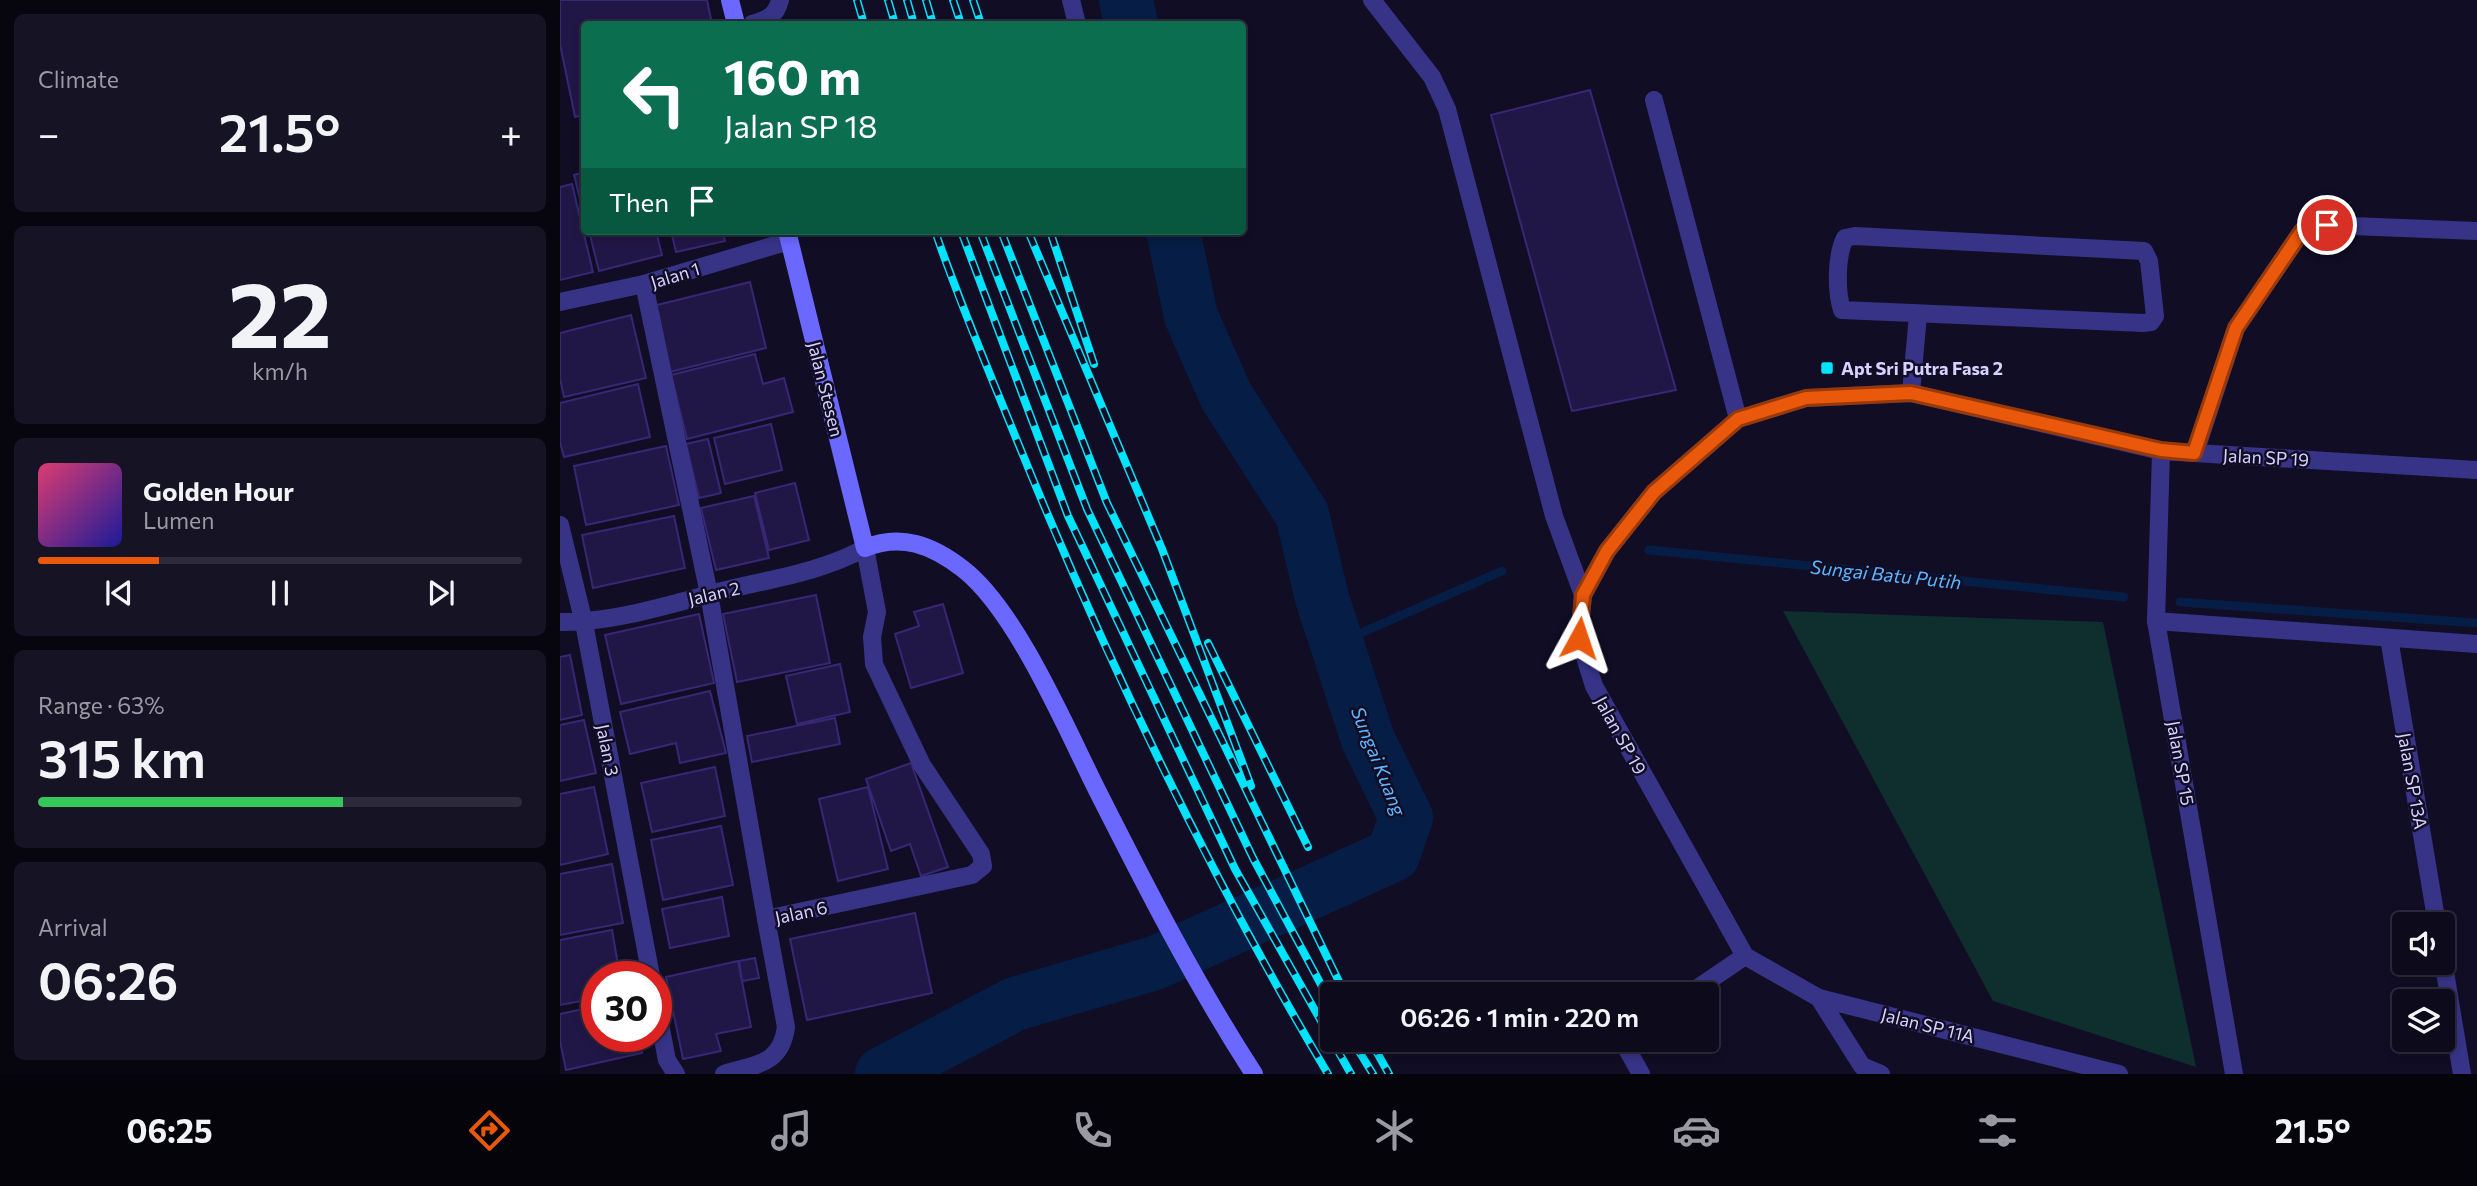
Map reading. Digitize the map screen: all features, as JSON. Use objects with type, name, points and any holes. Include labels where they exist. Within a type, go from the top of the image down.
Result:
[{"type":"main road","points":[[730,0],[735,21]]},
{"type":"main road","name":"Jalan Stesen","points":[[788,236],[865,548]]},
{"type":"main road","points":[[865,548],[896,539],[925,546],[963,569],[991,600],[1031,658],[1163,920],[1219,1020],[1254,1074]]},
{"type":"street","points":[[762,21],[769,19],[778,9],[780,0]]},
{"type":"street","points":[[1071,0],[1076,21]]},
{"type":"street","points":[[1372,0],[1433,76],[1447,109],[1554,516],[1583,595]]},
{"type":"street","points":[[1654,100],[1738,419]]},
{"type":"street","points":[[2194,453],[2236,328],[2302,231],[2327,225],[2477,232]]},
{"type":"street","name":"Jalan 1","points":[[560,302],[644,284],[788,236]]},
{"type":"street","points":[[1882,237],[2144,251],[2149,261],[2155,316],[2151,322],[1919,315],[1842,310],[1839,301],[1840,247],[1845,238],[1882,237]]},
{"type":"street","points":[[644,284],[709,594],[766,919]]},
{"type":"street","points":[[1911,393],[1919,315]]},
{"type":"street","name":"Jalan SP 19","points":[[1745,956],[1594,686],[1579,638],[1583,595],[1607,551],[1654,492],[1738,419],[1806,398],[1911,393],[2161,450],[2477,470]]},
{"type":"street","name":"Jalan SP 15","points":[[2161,450],[2156,621],[2234,1074]]},
{"type":"street","name":"Jalan 3","points":[[560,525],[584,623],[648,961]]},
{"type":"street","name":"Jalan 2","points":[[560,622],[584,623],[839,563],[865,548]]},
{"type":"street","name":"Jalan 6","points":[[724,1074],[772,1059],[784,1044],[786,1027],[766,919],[972,875],[983,866],[981,854],[922,765],[874,664],[872,637],[877,612],[865,548]]},
{"type":"street","points":[[2156,621],[2477,645]]},
{"type":"street","name":"Jalan SP 13A","points":[[2389,638],[2435,912]]},
{"type":"street","points":[[1707,982],[1745,956]]},
{"type":"street","name":"Jalan SP 11A","points":[[1745,956],[1819,998],[2119,1074]]},
{"type":"street","points":[[2446,975],[2462,1074]]},
{"type":"street","points":[[1819,998],[1862,1066],[1881,1074]]},
{"type":"street","points":[[665,1052],[676,1074]]},
{"type":"street","points":[[1629,1052],[1641,1074]]},
{"type":"green space","points":[[1783,611],[2103,622],[2196,1067],[1993,1001]]},
{"type":"building","points":[[560,0],[707,0],[711,21],[581,21],[581,116],[575,117],[560,44]]},
{"type":"building","points":[[1590,90],[1676,390],[1572,411],[1491,115]]},
{"type":"building","points":[[581,173],[581,203],[574,175]]},
{"type":"building","points":[[572,184],[581,222],[581,235],[584,235],[593,272],[560,280],[560,187]]},
{"type":"building","points":[[590,235],[657,235],[662,255],[599,271]]},
{"type":"building","points":[[672,235],[723,235],[725,241],[676,252]]},
{"type":"building","points":[[750,282],[766,348],[670,372],[653,306]]},
{"type":"building","points":[[631,315],[646,378],[564,397],[560,379],[560,333]]},
{"type":"building","points":[[755,354],[763,384],[784,378],[793,412],[687,439],[671,375]]},
{"type":"building","points":[[638,384],[650,437],[564,457],[560,442],[560,403]]},
{"type":"building","points":[[771,424],[782,470],[725,484],[714,438]]},
{"type":"building","points":[[708,439],[721,493],[699,498],[686,444]]},
{"type":"building","points":[[666,446],[679,505],[586,525],[574,466]]},
{"type":"building","points":[[795,483],[809,540],[769,550],[755,493]]},
{"type":"building","points":[[754,496],[769,558],[716,570],[701,508]]},
{"type":"building","points":[[674,516],[685,568],[593,588],[582,535]]},
{"type":"building","points":[[816,595],[830,663],[737,682],[723,614]]},
{"type":"building","points":[[943,604],[963,673],[911,688],[895,634],[919,626],[914,612]]},
{"type":"building","points":[[699,614],[714,683],[621,704],[605,635]]},
{"type":"building","points":[[570,655],[582,715],[560,720],[560,657]]},
{"type":"building","points":[[840,664],[850,712],[797,724],[786,676]]},
{"type":"building","points":[[710,691],[726,753],[680,763],[676,743],[630,754],[620,712]]},
{"type":"building","points":[[835,718],[840,744],[752,762],[747,736]]},
{"type":"building","points":[[584,720],[596,773],[560,781],[560,725]]},
{"type":"building","points":[[911,763],[948,867],[921,876],[910,844],[891,851],[866,779]]},
{"type":"building","points":[[715,767],[725,816],[652,832],[641,783]]},
{"type":"building","points":[[594,787],[608,854],[560,865],[560,794]]},
{"type":"building","points":[[868,787],[888,869],[838,881],[819,799]]},
{"type":"building","points":[[721,826],[733,885],[663,900],[651,840]]},
{"type":"building","points":[[612,864],[623,923],[560,935],[560,874]]},
{"type":"building","points":[[722,897],[729,936],[670,948],[662,909]]},
{"type":"building","points":[[915,913],[932,993],[807,1020],[790,939]]},
{"type":"building","points":[[612,930],[617,961],[581,961],[581,1001],[560,1005],[560,940]]},
{"type":"building","points":[[755,958],[759,978],[742,981],[739,961]]},
{"type":"building","points":[[738,961],[751,1027],[716,1034],[721,1051],[683,1059],[672,1006],[672,976]]},
{"type":"building","points":[[581,1009],[581,1052],[642,1053],[566,1070],[560,1041],[560,1014]]},
{"type":"waterway","name":"Sungai Kuang","points":[[1126,0],[1130,21]]},
{"type":"waterway","name":"Sungai Kuang","points":[[882,1074],[1015,1004],[1155,963],[1393,855],[1406,817],[1368,740],[1322,598],[1302,514],[1226,396],[1191,316],[1174,235]]},
{"type":"waterway","name":"Sungai Batu Putih","points":[[1649,550],[2124,597]]},
{"type":"waterway","name":"Sungai Batu Putih","points":[[1336,644],[1502,571]]},
{"type":"waterway","name":"Sungai Batu Putih","points":[[2180,602],[2477,623]]},
{"type":"railway","points":[[857,0],[863,21]]},
{"type":"railway","points":[[888,0],[894,21]]},
{"type":"railway","points":[[907,0],[913,21]]},
{"type":"railway","points":[[926,0],[932,21]]},
{"type":"railway","points":[[953,0],[960,21]]},
{"type":"railway","points":[[973,0],[980,21]]},
{"type":"railway","points":[[936,235],[1050,520],[1122,682],[1241,920],[1328,1074]]},
{"type":"railway","points":[[963,235],[1068,516],[1235,869],[1351,1074]]},
{"type":"railway","points":[[982,235],[1087,509],[1253,858],[1320,983]]},
{"type":"railway","points":[[1003,235],[1107,503],[1339,982]]},
{"type":"railway","points":[[1030,235],[1162,549],[1251,786]]},
{"type":"railway","points":[[1051,235],[1094,364]]},
{"type":"railway","points":[[1208,643],[1308,847]]},
{"type":"railway","points":[[1359,1052],[1373,1074]]},
{"type":"railway","points":[[1377,1052],[1389,1074]]},
{"type":"place","name":"Apt Sri Putra Fasa 2","points":[[1827,368]]},
{"type":"route","points":[[1579,638],[1583,595],[1607,551],[1654,492],[1738,419],[1806,398],[1911,393],[2161,450],[2194,453],[2236,328],[2302,231],[2327,225]]}]
